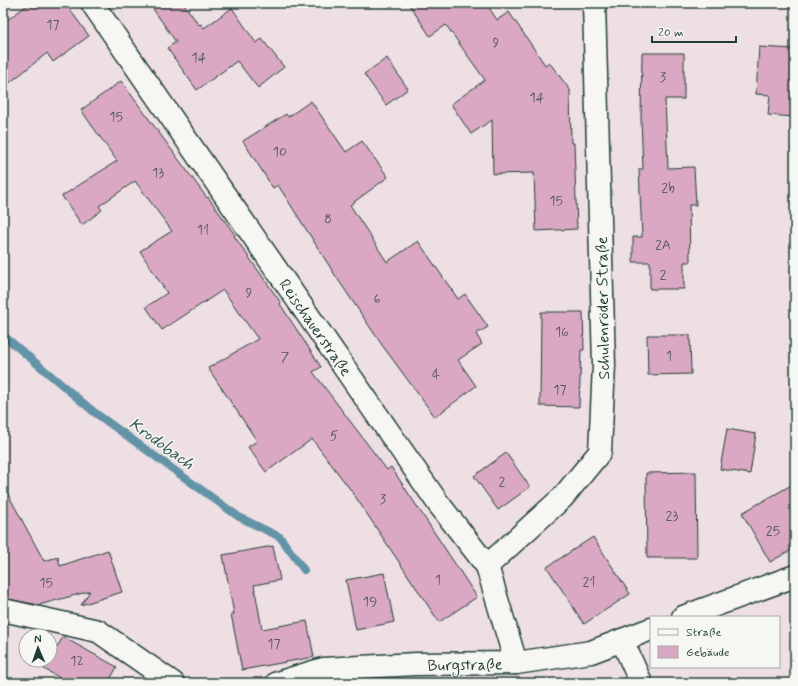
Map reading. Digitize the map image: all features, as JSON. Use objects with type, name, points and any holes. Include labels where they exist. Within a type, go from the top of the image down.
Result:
[{"type":"street","name":"Reischauerstraße","points":[[92,3],[438,503],[487,566],[516,663]]},
{"type":"street","name":"Schulenröder Straße","points":[[487,566],[563,498],[600,452],[604,365],[594,3]]},
{"type":"street","points":[[686,616],[795,576]]},
{"type":"street","points":[[3,610],[98,631],[173,683]]},
{"type":"street","name":"Burgstraße","points":[[276,683],[323,669],[381,675],[516,663],[592,652],[650,629]]},
{"type":"street","points":[[622,640],[641,683]]},
{"type":"building","points":[[30,3],[65,3],[89,36],[53,62],[47,53],[3,88],[3,23]]},
{"type":"building","points":[[149,3],[183,3],[199,25],[201,24],[204,28],[232,8],[256,43],[262,39],[284,67],[258,88],[237,61],[197,90],[167,48],[176,42]]},
{"type":"building","points":[[408,3],[486,3],[497,20],[509,12],[545,65],[549,62],[570,90],[571,143],[574,143],[577,229],[536,231],[534,173],[493,174],[492,120],[471,134],[451,104],[485,80],[446,25],[430,36]]},
{"type":"building","points":[[759,47],[795,49],[795,117],[768,115],[770,95],[756,94]]},
{"type":"building","points":[[642,53],[684,53],[684,99],[665,99],[668,168],[694,167],[696,205],[689,205],[690,262],[684,262],[684,289],[650,289],[650,262],[633,262],[633,237],[642,237],[639,169],[643,169],[641,119]]},
{"type":"building","points":[[387,58],[408,89],[386,105],[364,74]]},
{"type":"building","points":[[121,81],[207,198],[208,197],[281,303],[280,304],[321,367],[313,372],[387,470],[391,467],[477,597],[439,622],[353,493],[312,439],[266,472],[248,447],[257,441],[208,368],[258,339],[223,290],[162,330],[146,307],[167,293],[140,251],[172,231],[135,181],[99,206],[102,210],[82,225],[62,196],[117,161],[81,110]]},
{"type":"building","points":[[311,101],[346,152],[362,141],[388,177],[350,205],[387,262],[418,241],[458,299],[465,294],[488,327],[476,334],[482,344],[458,360],[476,386],[435,417],[382,345],[337,278],[278,185],[273,188],[243,141],[286,114],[288,117]]},
{"type":"building","points":[[541,312],[583,312],[584,350],[581,350],[579,407],[540,406]]},
{"type":"building","points":[[647,335],[690,335],[691,374],[648,375]]},
{"type":"building","points":[[727,429],[756,434],[750,474],[720,469]]},
{"type":"building","points":[[506,453],[530,487],[498,510],[474,476]]},
{"type":"building","points":[[696,472],[697,558],[647,558],[646,473]]},
{"type":"building","points":[[795,483],[795,548],[770,562],[742,513]]},
{"type":"building","points":[[3,485],[44,561],[58,557],[60,566],[108,550],[122,592],[81,605],[90,591],[39,605],[3,598]]},
{"type":"building","points":[[593,537],[630,594],[584,624],[547,567]]},
{"type":"building","points":[[273,546],[280,580],[254,585],[262,629],[307,621],[314,657],[242,670],[231,614],[234,614],[223,555]]},
{"type":"building","points":[[384,573],[394,622],[356,630],[346,580]]},
{"type":"building","points":[[63,637],[117,667],[108,683],[69,683],[44,669],[58,668],[58,645]]},
{"type":"waterway","name":"Krodobach","points":[[3,335],[94,412],[239,517],[280,537],[304,570]]}]
